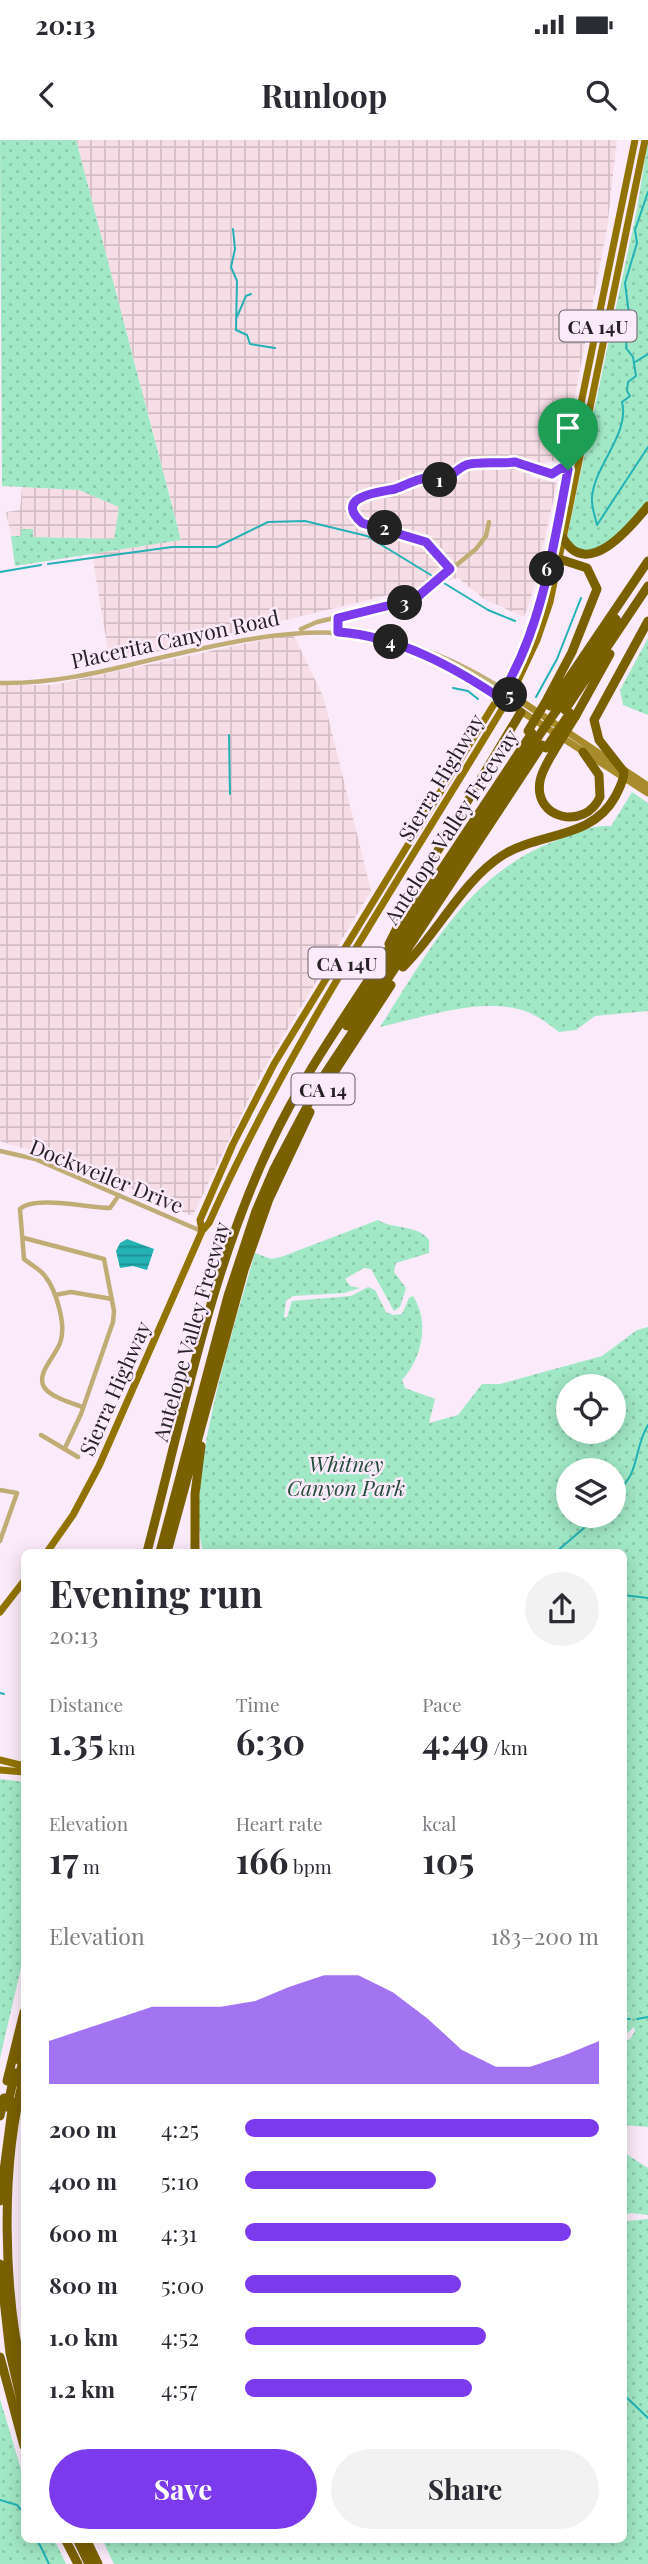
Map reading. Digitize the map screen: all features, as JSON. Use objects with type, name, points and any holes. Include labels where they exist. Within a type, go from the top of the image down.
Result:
[{"type":"highway","points":[[563,538],[571,550],[579,554],[603,549],[624,535],[648,506]]},
{"type":"highway","points":[[554,557],[587,568],[596,581],[596,596],[572,652],[560,710]]},
{"type":"highway","name":"Antelope Valley Freeway","points":[[150,1549],[159,1507],[237,1254],[317,1098],[403,967],[648,561]]},
{"type":"highway","points":[[258,1215],[321,1080],[648,571]]},
{"type":"highway","points":[[560,710],[648,586]]},
{"type":"highway","name":"Antelope Valley Freeway","points":[[560,710],[617,641],[648,595]]},
{"type":"highway","points":[[403,967],[482,872],[516,848],[597,819],[608,808],[624,778],[623,768],[599,740],[594,720],[648,621]]},
{"type":"highway","points":[[387,953],[391,936],[425,872],[521,712]]},
{"type":"highway","points":[[540,741],[540,794],[550,810],[569,819],[585,815],[600,797],[598,771],[583,752]]},
{"type":"highway","points":[[251,1196],[284,1129],[322,1063],[540,741]]},
{"type":"highway","name":"Antelope Valley Freeway","points":[[168,1549],[201,1426],[251,1196],[298,1091],[525,744],[540,741]]},
{"type":"highway","points":[[150,1549],[237,1254]]},
{"type":"highway","points":[[161,1549],[237,1254]]},
{"type":"highway","points":[[195,1549],[195,1494],[202,1440],[201,1426]]},
{"type":"highway","points":[[141,1549],[159,1507]]},
{"type":"highway","points":[[0,2116],[21,2025]]},
{"type":"highway","points":[[0,2150],[21,2052]]},
{"type":"highway","points":[[0,2201],[8,2125],[21,2069]]},
{"type":"highway","points":[[21,2099],[8,2182],[7,2239],[13,2320],[21,2364]]},
{"type":"highway","points":[[0,2264],[10,2353],[21,2400]]},
{"type":"highway","points":[[0,2320],[21,2416]]},
{"type":"highway","points":[[0,2357],[21,2435]]},
{"type":"highway","points":[[67,2543],[78,2564]]},
{"type":"highway","points":[[74,2543],[84,2564]]},
{"type":"highway","points":[[79,2543],[89,2564]]},
{"type":"highway","points":[[88,2543],[98,2564]]},
{"type":"main road","name":"Sierra Highway","points":[[554,557],[568,470],[635,140]]},
{"type":"main road","name":"Sierra Highway","points":[[49,1549],[73,1516],[99,1466],[202,1231],[209,1223],[242,1149],[295,1047],[505,696],[563,538],[645,140]]},
{"type":"main road","points":[[588,374],[598,377]]},
{"type":"main road","name":"Sierra Highway","points":[[202,1231],[200,1220],[213,1189],[274,1064],[505,696]]},
{"type":"main road","name":"Placerita Canyon Road","points":[[505,696],[521,712],[648,793]]},
{"type":"main road","name":"Placerita Canyon Road","points":[[505,696],[648,786]]},
{"type":"main road","points":[[0,1612],[21,1585]]},
{"type":"main road","points":[[0,1760],[21,1765]]},
{"type":"main road","points":[[0,1770],[21,1772]]},
{"type":"street","points":[[450,569],[426,542],[362,523],[354,510],[357,500],[365,493],[391,490],[426,478],[438,481],[450,477],[467,465],[515,462],[552,474],[561,468],[568,470]]},
{"type":"street","points":[[297,631],[415,599],[476,549],[486,536],[488,522]]},
{"type":"street","points":[[338,618],[338,632]]},
{"type":"street","name":"Placerita Canyon Road","points":[[0,683],[49,682],[226,643],[297,631],[338,632],[399,643],[451,659],[505,696]]},
{"type":"street","name":"Placerita Canyon Road","points":[[399,643],[505,696]]},
{"type":"street","name":"Dockweiler Drive","points":[[0,1151],[35,1159],[202,1231]]},
{"type":"street","points":[[82,1407],[48,1392],[42,1381],[61,1339],[55,1295],[41,1271],[24,1259],[20,1209],[25,1205],[75,1204],[110,1208],[119,1195]]},
{"type":"street","points":[[24,1238],[102,1257],[112,1299],[114,1311],[109,1335],[65,1448]]},
{"type":"street","points":[[55,1295],[71,1292],[112,1299]]},
{"type":"street","points":[[40,1435],[78,1457]]},
{"type":"street","points":[[0,1490],[17,1493],[0,1541]]},
{"type":"shaded area","points":[[76,140],[617,140],[607,229],[569,427],[558,460],[531,466],[531,477],[557,483],[534,588],[524,617],[484,599],[458,578],[110,663],[92,554],[181,539]]},
{"type":"shaded area","points":[[22,487],[79,490],[119,507],[115,539],[32,537],[32,530],[22,529],[21,536],[11,536],[6,512],[20,510]]},
{"type":"shaded area","points":[[281,636],[294,636],[323,696],[371,891],[263,1070],[194,1213],[190,1215],[76,1165],[0,1141],[0,685],[53,685]]},
{"type":"green space","points":[[0,140],[76,140],[181,540],[15,566],[11,536],[21,536],[21,529],[33,529],[33,537],[114,539],[119,507],[79,490],[2,486]]},
{"type":"green space","points":[[648,140],[648,501],[625,528],[607,543],[597,548],[573,549],[567,537],[637,209]]},
{"type":"green space","points":[[648,638],[648,715],[623,705],[620,690]]},
{"type":"green space","points":[[632,792],[648,803],[648,1011],[595,1016],[576,1030],[559,1032],[536,1016],[499,1006],[458,1009],[380,1027],[434,944],[474,895],[497,874],[524,856],[583,830],[611,826]]},
{"type":"green space","name":"Whitney Canyon Park","points":[[378,1220],[424,1235],[429,1240],[429,1253],[396,1263],[394,1272],[406,1288],[400,1307],[394,1311],[371,1269],[364,1268],[345,1279],[350,1286],[360,1288],[344,1293],[293,1296],[286,1301],[284,1317],[287,1317],[292,1301],[351,1296],[368,1287],[375,1290],[386,1312],[393,1315],[402,1314],[409,1298],[413,1296],[421,1317],[421,1340],[415,1361],[402,1380],[405,1388],[435,1399],[429,1423],[458,1415],[482,1384],[500,1384],[602,1356],[637,1330],[648,1327],[648,2127],[627,2125],[627,2040],[635,2031],[634,2027],[627,2033],[627,2013],[631,2016],[627,2012],[627,1549],[203,1549],[199,1522],[200,1485],[206,1445],[224,1361],[255,1253],[271,1259],[281,1257]]},
{"type":"green space","points":[[0,1779],[21,1782],[21,1968],[0,2058]]},
{"type":"green space","points":[[627,2155],[648,2168],[648,2215],[627,2214]]},
{"type":"green space","points":[[648,2219],[648,2564],[114,2564],[104,2543],[627,2543],[627,2221]]},
{"type":"green space","points":[[0,2399],[21,2469],[21,2543],[56,2543],[66,2564],[0,2564]]},
{"type":"water","points":[[127,1239],[154,1249],[147,1270],[133,1266],[120,1268],[116,1251],[120,1243]]},
{"type":"waterway","points":[[597,525],[592,501],[594,485],[621,426],[622,402],[630,396],[627,391],[628,382],[636,376],[633,357],[626,348],[629,314],[625,283],[637,243],[635,230],[648,192]]},
{"type":"waterway","points":[[233,229],[235,249],[231,267],[237,281],[236,330],[247,335],[250,344],[275,348]]},
{"type":"waterway","points":[[236,319],[246,296],[251,294]]},
{"type":"waterway","points":[[635,362],[648,354]]},
{"type":"waterway","points":[[597,525],[648,447]]},
{"type":"waterway","points":[[48,564],[172,547],[217,547],[268,522],[305,521],[367,536],[488,610],[515,621]]},
{"type":"waterway","points":[[0,572],[41,565]]},
{"type":"waterway","points":[[536,697],[557,659],[581,598]]},
{"type":"waterway","points":[[453,688],[468,691],[478,699]]},
{"type":"waterway","points":[[229,735],[230,794]]},
{"type":"waterway","points":[[626,1482],[633,1470],[648,1425]]},
{"type":"waterway","points":[[560,1549],[584,1528]]},
{"type":"waterway","points":[[627,1595],[648,1598]]},
{"type":"waterway","points":[[0,1693],[4,1694]]},
{"type":"waterway","points":[[637,2019],[648,2017]]},
{"type":"waterway","points":[[627,2398],[648,2418]]},
{"type":"waterway","points":[[0,2500],[17,2505],[21,2510]]},
{"type":"waterway","points":[[39,2543],[49,2564]]},
{"type":"route","points":[[515,462],[552,474],[561,468],[568,470],[538,605],[525,645],[504,690],[511,694],[506,702],[459,672],[399,643],[338,632],[338,618],[401,605],[415,599],[450,569],[426,542],[377,525],[362,523],[354,510],[357,500],[365,493],[391,490],[426,478],[438,481],[476,463],[489,465],[515,462]]}]
